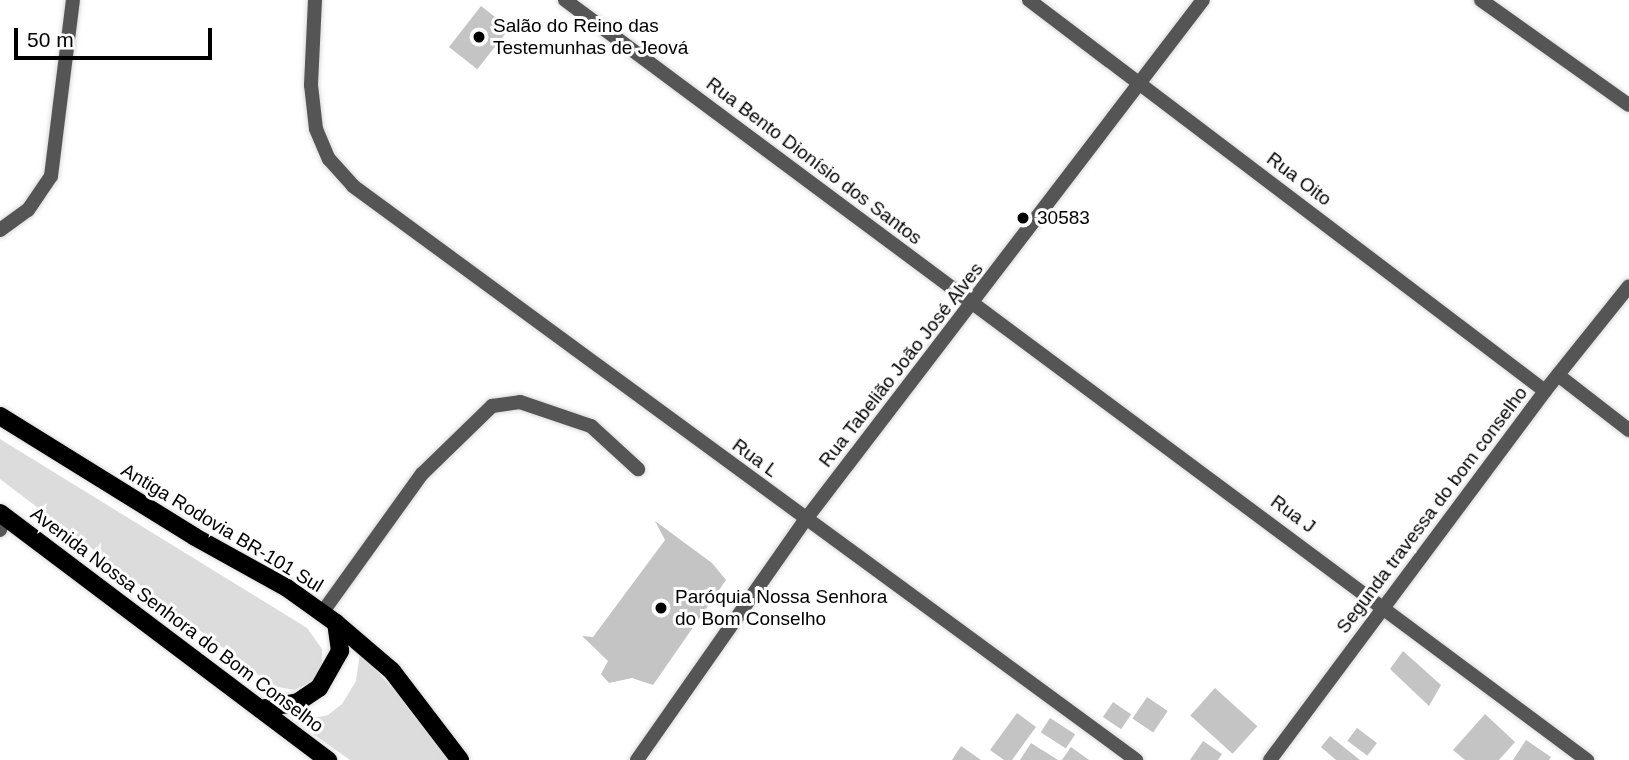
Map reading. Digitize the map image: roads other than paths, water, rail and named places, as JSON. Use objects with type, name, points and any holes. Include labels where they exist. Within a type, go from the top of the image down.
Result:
[{"type":"main road","name":"Antiga Rodovia BR-101 Sul","points":[[0,416],[329,618],[392,671],[460,760]]},
{"type":"main road","name":"Avenida Nossa Senhora do Bom Conselho","points":[[1,519],[328,760]]},
{"type":"main road","points":[[260,709],[298,702],[318,688],[340,651],[329,618]]},
{"type":"street","points":[[0,230],[29,211],[51,176],[73,0]]},
{"type":"street","name":"Rua L","points":[[316,0],[312,85],[316,129],[329,159],[353,186],[1136,760]]},
{"type":"street","name":"Rua Bento Dionísio dos Santos","points":[[565,0],[973,303]]},
{"type":"street","name":"Rua Oito","points":[[1029,0],[1545,391]]},
{"type":"street","name":"Rua Tabelião João José Alves","points":[[637,760],[806,519],[1203,0]]},
{"type":"street","points":[[1481,0],[1629,105]]},
{"type":"street","name":"Segunda travessa do bom conselho","points":[[1270,760],[1545,391],[1629,286]]},
{"type":"street","name":"Rua J","points":[[973,303],[1385,607],[1587,760]]},
{"type":"street","points":[[1558,375],[1629,430]]},
{"type":"street","points":[[329,618],[422,474],[492,406],[520,402],[591,426],[638,469]]},
{"type":"place","name":"Salão do Reino das Testemunhas de Jeová","points":[[479,37]]},
{"type":"place","name":"30583","points":[[1023,218]]},
{"type":"place","name":"Paróquia Nossa Senhora do Bom Conselho","points":[[661,608]]}]
